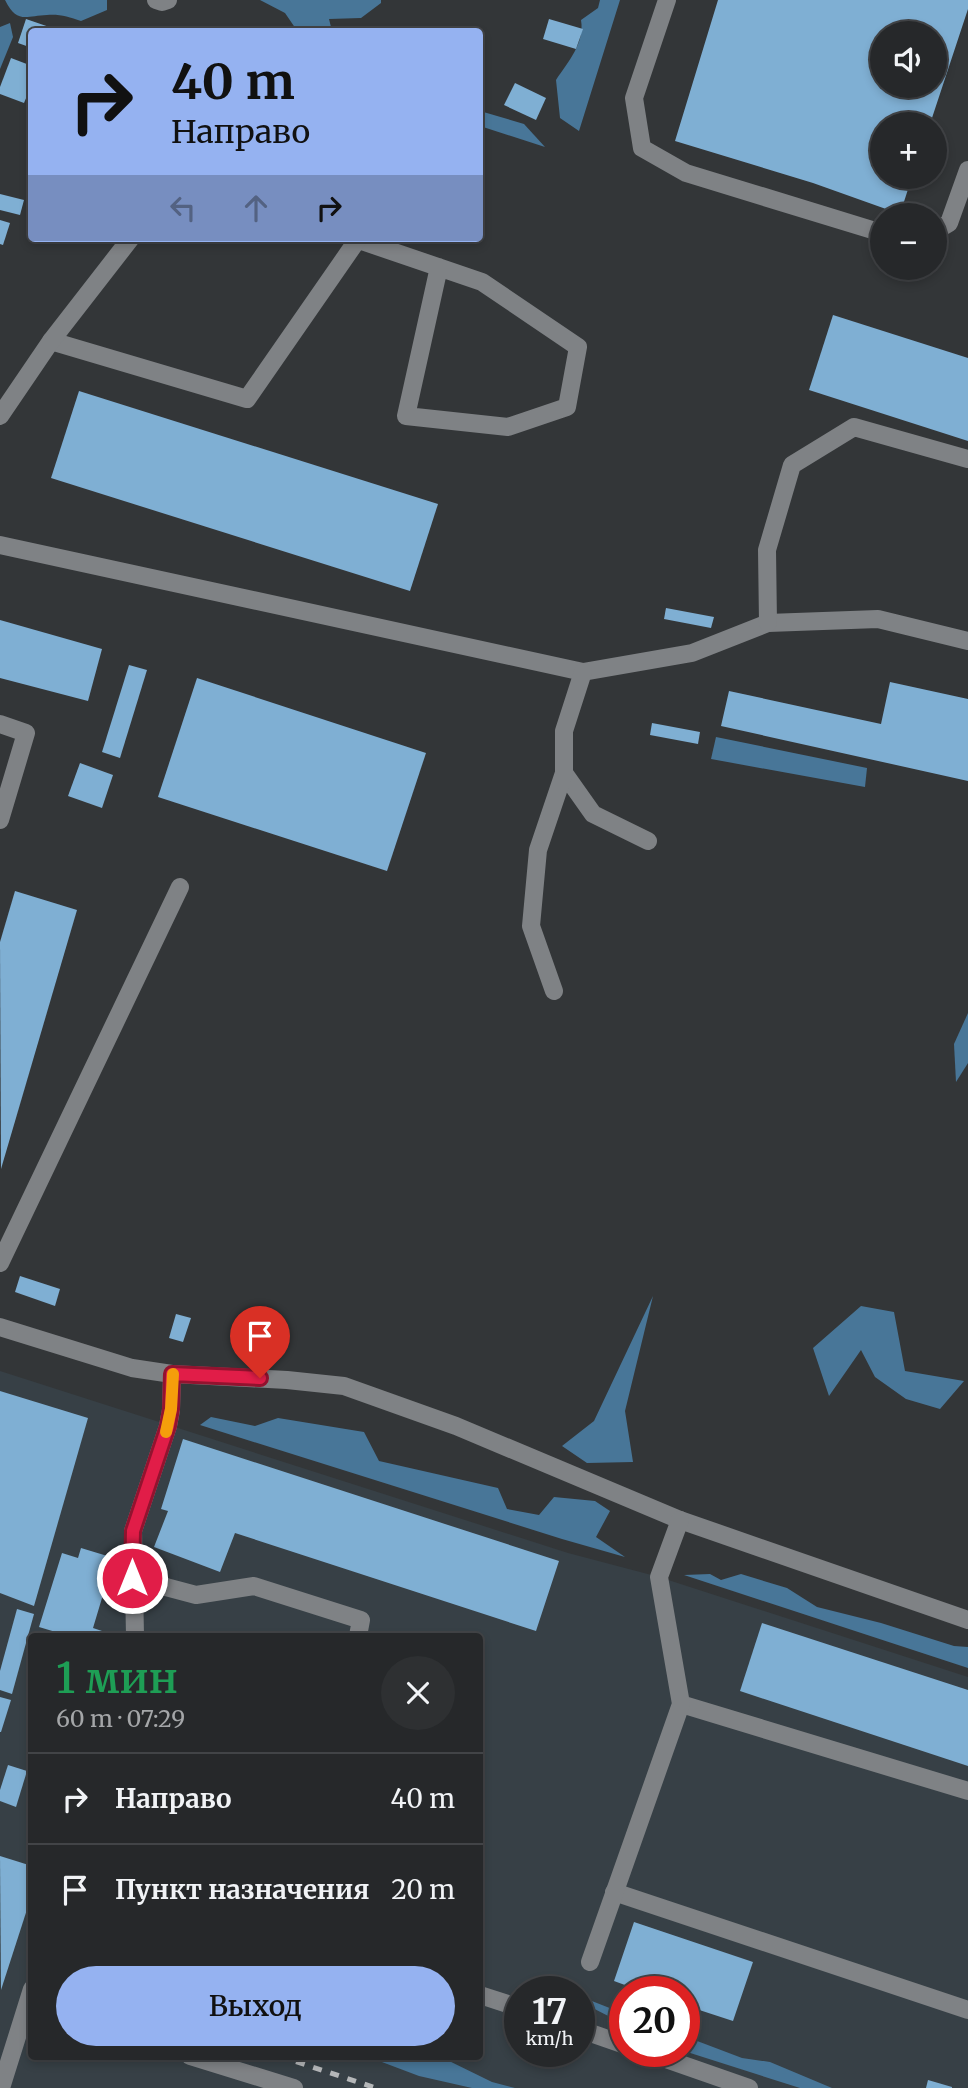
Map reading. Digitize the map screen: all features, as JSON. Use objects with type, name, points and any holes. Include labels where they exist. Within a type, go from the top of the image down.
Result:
[{"type":"lane","points":[[156,0],[169,0]]},
{"type":"lane","points":[[667,0],[634,98],[642,148],[685,173],[870,229]]},
{"type":"lane","points":[[947,224],[968,170]]},
{"type":"lane","points":[[0,416],[51,341],[128,242]]},
{"type":"lane","points":[[51,341],[247,398],[353,242]]},
{"type":"lane","points":[[364,242],[439,267],[482,282],[578,347],[567,407],[508,427],[406,416],[439,267]]},
{"type":"lane","points":[[768,623],[767,550],[792,465],[854,427],[968,459]]},
{"type":"lane","points":[[0,545],[583,672],[692,653],[768,623],[878,619],[968,641]]},
{"type":"lane","points":[[554,991],[531,926],[538,850],[564,773],[564,731],[583,672]]},
{"type":"lane","points":[[0,724],[26,733],[0,820]]},
{"type":"lane","points":[[564,773],[593,814],[648,841]]},
{"type":"lane","points":[[0,1263],[180,887]]},
{"type":"lane","points":[[0,1327],[132,1368],[172,1374],[344,1386],[456,1426],[680,1520],[968,1620]]},
{"type":"lane","points":[[135,1633],[133,1531],[168,1426],[172,1374]]},
{"type":"lane","points":[[590,1962],[681,1704],[659,1577],[680,1520]]},
{"type":"lane","points":[[132,1578],[196,1595],[254,1586],[361,1620],[359,1633]]},
{"type":"lane","points":[[681,1704],[968,1791]]},
{"type":"lane","points":[[614,1892],[968,2010]]},
{"type":"lane","points":[[483,1996],[504,2003]]},
{"type":"lane","points":[[1,2088],[28,2012]]},
{"type":"lane","points":[[203,2060],[293,2088]]},
{"type":"lane","points":[[689,2067],[749,2088]]},
{"type":"shaded area","points":[[5,0],[107,0],[107,10],[81,21],[56,15],[22,17],[9,8]]},
{"type":"shaded area","points":[[260,0],[381,0],[381,3],[361,18],[329,19],[331,28],[295,28],[285,13]]},
{"type":"shaded area","points":[[600,0],[620,0],[579,131],[560,118],[556,80],[578,44],[581,20],[598,8]]},
{"type":"shaded area","points":[[10,23],[13,37],[0,69],[0,27]]},
{"type":"shaded area","points":[[483,112],[524,124],[545,147],[483,127]]},
{"type":"shaded area","points":[[716,737],[867,768],[865,787],[711,759]]},
{"type":"shaded area","points":[[968,1013],[968,1063],[956,1082],[954,1044]]},
{"type":"shaded area","points":[[653,1296],[625,1411],[633,1462],[587,1463],[562,1446],[594,1421]]},
{"type":"shaded area","points":[[861,1306],[894,1312],[905,1371],[964,1381],[940,1409],[906,1399],[875,1377],[861,1350],[829,1396],[813,1348]]},
{"type":"shaded area","points":[[0,1371],[568,1553],[659,1577],[968,1677],[968,2088],[0,2088]]},
{"type":"shaded area","points":[[211,1417],[255,1426],[278,1418],[364,1432],[379,1461],[498,1488],[507,1509],[539,1515],[554,1497],[595,1501],[610,1511],[596,1537],[625,1557],[200,1425]]},
{"type":"shaded area","points":[[710,1574],[721,1580],[741,1574],[787,1588],[817,1607],[881,1623],[954,1646],[968,1647],[968,1668],[684,1575]]},
{"type":"shaded area","points":[[595,2002],[609,2008],[609,2016],[595,2009]]},
{"type":"shaded area","points":[[700,2042],[742,2058],[770,2062],[832,2088],[800,2088],[700,2056]]},
{"type":"shaded area","points":[[377,2060],[447,2060],[492,2082],[515,2088],[472,2088],[419,2076]]},
{"type":"building","points":[[718,0],[968,0],[968,9],[947,73],[947,21],[870,21],[870,98],[939,98],[934,112],[870,112],[870,189],[908,189],[904,203],[870,203],[675,141]]},
{"type":"building","points":[[26,19],[52,28],[28,28],[28,47],[18,43]]},
{"type":"building","points":[[549,19],[583,29],[576,49],[543,39]]},
{"type":"building","points":[[11,58],[28,64],[28,94],[24,103],[0,94]]},
{"type":"building","points":[[515,83],[546,98],[536,120],[504,105]]},
{"type":"building","points":[[0,194],[24,200],[20,215],[0,210]]},
{"type":"building","points":[[0,220],[10,223],[3,245],[0,244]]},
{"type":"building","points":[[833,315],[968,358],[968,441],[809,390]]},
{"type":"building","points":[[79,391],[438,504],[410,591],[51,478]]},
{"type":"building","points":[[666,608],[714,617],[711,628],[664,619]]},
{"type":"building","points":[[0,620],[102,649],[88,701],[0,678]]},
{"type":"building","points":[[129,665],[147,670],[120,758],[102,752]]},
{"type":"building","points":[[197,678],[426,753],[387,871],[158,797]]},
{"type":"building","points":[[890,682],[968,699],[968,781],[721,726],[729,691],[881,724]]},
{"type":"building","points":[[652,723],[700,732],[698,744],[650,735]]},
{"type":"building","points":[[80,763],[113,775],[102,808],[68,796]]},
{"type":"building","points":[[15,891],[77,910],[1,1169],[0,942]]},
{"type":"building","points":[[20,1276],[60,1289],[55,1306],[15,1292]]},
{"type":"building","points":[[176,1314],[191,1318],[183,1342],[169,1338]]},
{"type":"building","points":[[0,1391],[88,1418],[34,1606],[0,1593]]},
{"type":"building","points":[[183,1439],[559,1561],[536,1631],[235,1533],[220,1572],[154,1547],[168,1511],[161,1509]]},
{"type":"building","points":[[81,1548],[114,1558],[93,1628],[105,1633],[59,1633],[39,1627],[62,1553],[78,1558]]},
{"type":"building","points":[[17,1609],[34,1614],[12,1694],[0,1690],[0,1671]]},
{"type":"building","points":[[762,1623],[968,1690],[968,1766],[740,1691]]},
{"type":"building","points":[[0,1697],[11,1700],[1,1732],[0,1732]]},
{"type":"building","points":[[8,1765],[27,1771],[16,1807],[0,1801],[0,1790]]},
{"type":"building","points":[[0,1856],[28,1865],[28,1906],[1,1990]]},
{"type":"building","points":[[634,1922],[753,1962],[733,2021],[700,2010],[700,1976],[616,1976]]},
{"type":"building","points":[[928,2080],[952,2087],[952,2088],[926,2088]]},
{"type":"railway","points":[[291,2060],[376,2088]]},
{"type":"slow traffic","points":[[166,1432],[171,1409],[173,1374]]},
{"type":"route","points":[[132,1578],[133,1531],[168,1426],[172,1374],[260,1378]]}]
